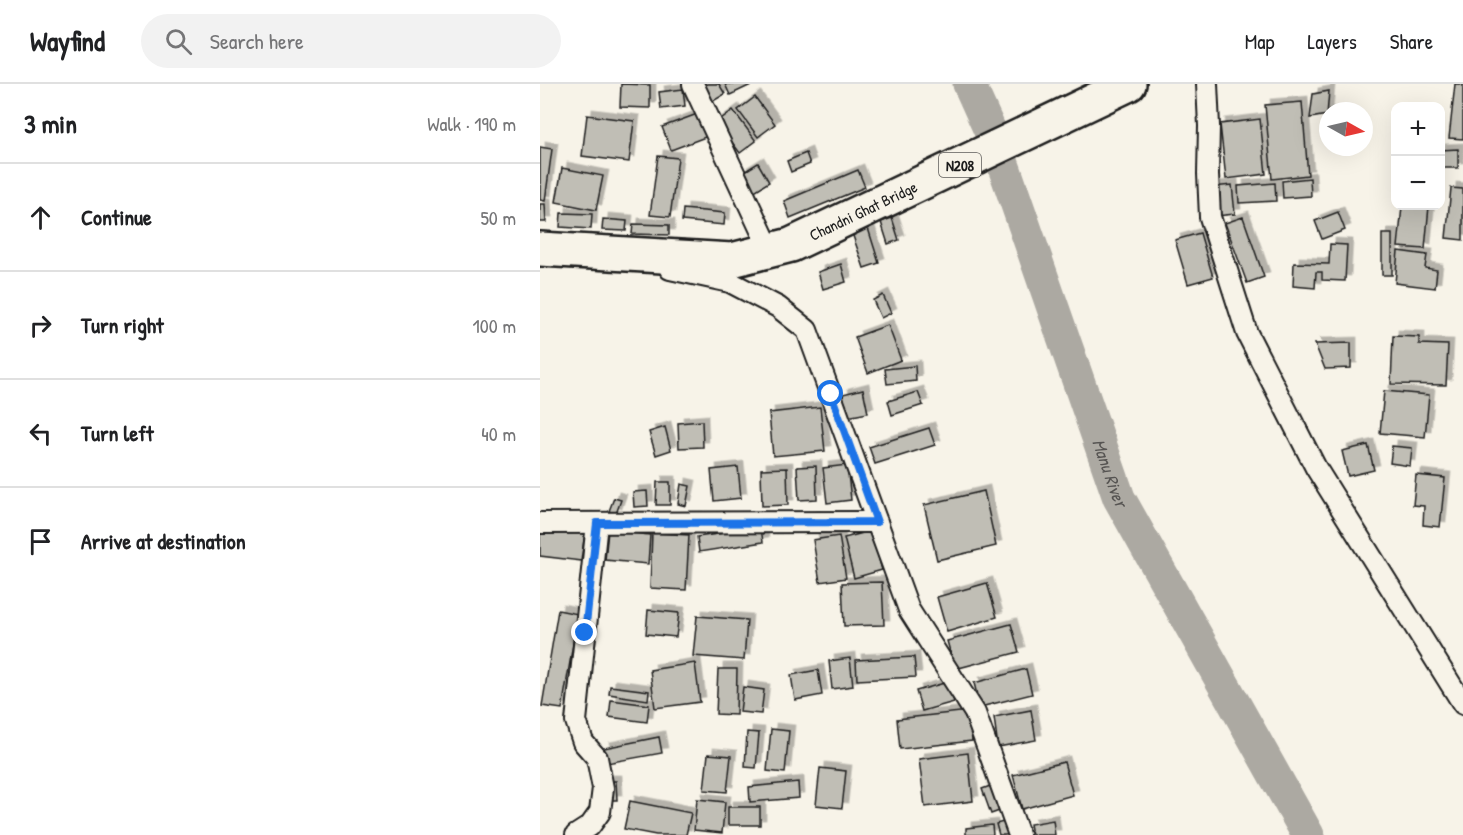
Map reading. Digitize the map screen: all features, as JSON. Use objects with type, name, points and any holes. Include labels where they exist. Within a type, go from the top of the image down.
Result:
[{"type":"highway","name":"Chandni Ghat Bridge","points":[[781,248],[1129,84]]},
{"type":"highway","name":"N208","points":[[540,249],[732,260],[781,248]]},
{"type":"street","points":[[693,84],[781,248]]},
{"type":"street","points":[[1207,84],[1210,218],[1247,333],[1316,468],[1463,704]]},
{"type":"street","points":[[592,252],[730,282],[778,307],[807,330],[909,610],[975,713],[1019,835]]},
{"type":"street","points":[[540,523],[877,522]]},
{"type":"street","points":[[576,835],[590,826],[600,812],[603,788],[597,758],[583,742],[576,721],[597,523]]},
{"type":"building","points":[[621,84],[650,85],[650,108],[620,107]]},
{"type":"building","points":[[707,84],[719,84],[725,94],[710,103],[701,88]]},
{"type":"building","points":[[725,84],[753,84],[730,95]]},
{"type":"building","points":[[1455,84],[1463,84],[1463,139],[1449,138]]},
{"type":"building","points":[[683,89],[685,106],[661,109],[659,92]]},
{"type":"building","points":[[1329,91],[1328,102],[1319,102],[1319,116],[1310,118],[1313,94]]},
{"type":"building","points":[[755,97],[775,124],[758,137],[738,110]]},
{"type":"building","points":[[1302,102],[1308,175],[1272,179],[1265,105]]},
{"type":"building","points":[[733,110],[756,141],[740,153],[717,122]]},
{"type":"building","points":[[700,113],[708,136],[671,150],[662,127]]},
{"type":"building","points":[[587,115],[634,121],[629,162],[582,156]]},
{"type":"building","points":[[1260,119],[1266,174],[1226,179],[1220,124]]},
{"type":"building","points":[[540,147],[552,149],[545,201],[540,200]]},
{"type":"building","points":[[1458,149],[1458,168],[1445,168],[1445,150]]},
{"type":"building","points":[[806,153],[810,164],[791,172],[787,161]]},
{"type":"building","points":[[658,156],[678,158],[670,217],[650,215]]},
{"type":"building","points":[[758,163],[769,182],[753,192],[742,173]]},
{"type":"building","points":[[562,168],[603,176],[596,210],[556,202]]},
{"type":"building","points":[[858,170],[865,187],[790,218],[784,201]]},
{"type":"building","points":[[1310,178],[1311,196],[1283,198],[1282,181]]},
{"type":"building","points":[[1275,183],[1276,201],[1239,203],[1238,186]]},
{"type":"building","points":[[1232,185],[1235,214],[1216,216],[1213,187]]},
{"type":"building","points":[[1451,188],[1463,189],[1463,240],[1446,238]]},
{"type":"building","points":[[540,204],[545,204],[546,222],[540,222]]},
{"type":"building","points":[[683,209],[725,213],[724,225],[682,221]]},
{"type":"building","points":[[1402,210],[1429,210],[1425,249],[1398,247]]},
{"type":"building","points":[[1338,212],[1345,230],[1322,239],[1315,221]]},
{"type":"building","points":[[561,213],[592,214],[591,229],[560,227]]},
{"type":"building","points":[[1243,217],[1264,277],[1247,283],[1225,223]]},
{"type":"building","points":[[892,218],[899,240],[888,244],[881,222]]},
{"type":"building","points":[[603,219],[627,221],[626,231],[602,230]]},
{"type":"building","points":[[633,224],[669,225],[669,235],[632,234]]},
{"type":"building","points":[[867,225],[879,263],[864,268],[851,230]]},
{"type":"building","points":[[1200,233],[1213,277],[1188,284],[1175,240]]},
{"type":"building","points":[[1382,234],[1392,234],[1392,275],[1382,275]]},
{"type":"building","points":[[1330,244],[1347,245],[1345,281],[1322,280],[1322,272],[1316,272],[1315,288],[1293,286],[1294,263],[1329,264]]},
{"type":"building","points":[[1398,251],[1427,255],[1425,268],[1437,270],[1435,288],[1395,283]]},
{"type":"building","points":[[841,264],[846,282],[823,289],[818,272]]},
{"type":"building","points":[[883,295],[891,313],[881,318],[873,300]]},
{"type":"building","points":[[888,325],[901,360],[868,373],[855,337]]},
{"type":"building","points":[[1393,336],[1419,337],[1419,344],[1448,345],[1446,385],[1391,384]]},
{"type":"building","points":[[1351,343],[1351,368],[1325,369],[1315,344]]},
{"type":"building","points":[[915,366],[916,381],[887,384],[885,369]]},
{"type":"building","points":[[863,389],[868,413],[847,417],[843,394]]},
{"type":"building","points":[[1384,391],[1429,395],[1425,437],[1380,433]]},
{"type":"building","points":[[918,392],[923,405],[892,415],[888,401]]},
{"type":"building","points":[[820,407],[825,451],[773,456],[769,413]]},
{"type":"building","points":[[702,421],[703,447],[679,448],[678,423]]},
{"type":"building","points":[[665,427],[671,450],[656,455],[649,432]]},
{"type":"building","points":[[929,428],[935,445],[875,464],[869,447]]},
{"type":"building","points":[[1368,445],[1374,470],[1348,476],[1342,451]]},
{"type":"building","points":[[1392,446],[1412,448],[1410,466],[1390,463]]},
{"type":"building","points":[[847,465],[851,500],[827,503],[823,468]]},
{"type":"building","points":[[816,466],[817,499],[799,500],[797,467]]},
{"type":"building","points":[[738,467],[741,498],[714,501],[711,470]]},
{"type":"building","points":[[787,468],[788,505],[762,506],[761,469]]},
{"type":"building","points":[[1416,475],[1445,478],[1440,527],[1423,525],[1424,506],[1413,505]]},
{"type":"building","points":[[657,482],[670,482],[670,505],[656,505]]},
{"type":"building","points":[[681,484],[690,486],[686,506],[678,504]]},
{"type":"building","points":[[647,491],[648,506],[634,507],[633,492]]},
{"type":"building","points":[[984,491],[996,546],[937,560],[924,505]]},
{"type":"building","points":[[614,498],[621,500],[616,514],[609,511]]},
{"type":"building","points":[[540,527],[585,532],[581,561],[540,556]]},
{"type":"building","points":[[761,528],[763,542],[699,552],[697,537]]},
{"type":"building","points":[[608,531],[650,535],[648,564],[605,560]]},
{"type":"building","points":[[871,531],[882,570],[854,578],[844,538]]},
{"type":"building","points":[[652,533],[689,535],[686,590],[650,588]]},
{"type":"building","points":[[839,536],[846,578],[820,582],[813,540]]},
{"type":"building","points":[[882,582],[884,625],[844,626],[842,583]]},
{"type":"building","points":[[987,583],[997,617],[947,632],[937,597]]},
{"type":"building","points":[[558,610],[578,614],[562,709],[542,706]]},
{"type":"building","points":[[648,610],[679,613],[676,637],[646,634]]},
{"type":"building","points":[[697,616],[747,620],[744,660],[693,656]]},
{"type":"building","points":[[1011,624],[1019,652],[955,669],[947,641]]},
{"type":"building","points":[[914,657],[916,677],[857,680],[856,660]]},
{"type":"building","points":[[850,658],[853,686],[832,689],[829,661]]},
{"type":"building","points":[[695,663],[700,702],[655,708],[650,670]]},
{"type":"building","points":[[718,669],[737,669],[736,715],[716,714]]},
{"type":"building","points":[[1026,669],[1032,694],[980,707],[974,683]]},
{"type":"building","points":[[818,670],[822,695],[795,700],[791,675]]},
{"type":"building","points":[[948,682],[954,702],[922,711],[916,691]]},
{"type":"building","points":[[610,686],[649,691],[648,700],[609,694]]},
{"type":"building","points":[[743,687],[764,690],[761,714],[740,712]]},
{"type":"building","points":[[611,700],[649,705],[647,722],[609,717]]},
{"type":"building","points":[[1031,710],[1036,740],[998,747],[994,717]]},
{"type":"building","points":[[969,711],[972,741],[900,749],[897,719]]},
{"type":"building","points":[[771,729],[789,731],[785,773],[767,771]]},
{"type":"building","points":[[747,732],[759,733],[756,768],[745,767]]},
{"type":"building","points":[[659,737],[662,753],[607,763],[604,748]]},
{"type":"building","points":[[968,753],[973,801],[925,807],[919,759]]},
{"type":"building","points":[[708,754],[731,756],[727,792],[704,790]]},
{"type":"building","points":[[1064,762],[1073,795],[1022,809],[1013,775]]},
{"type":"building","points":[[820,768],[846,771],[842,808],[816,805]]},
{"type":"building","points":[[608,781],[616,781],[617,800],[608,800]]},
{"type":"building","points":[[798,782],[799,798],[750,802],[749,787]]},
{"type":"building","points":[[993,785],[1002,810],[991,814],[982,789]]},
{"type":"building","points":[[697,799],[725,802],[722,833],[694,830]]},
{"type":"building","points":[[630,801],[691,813],[686,835],[656,835],[624,829]]},
{"type":"building","points":[[728,807],[760,807],[760,825],[728,825]]},
{"type":"building","points":[[1053,820],[1055,835],[1032,835],[1030,824]]},
{"type":"building","points":[[1007,821],[1010,835],[999,835],[996,824]]},
{"type":"building","points":[[992,825],[993,835],[966,835],[966,828]]},
{"type":"waterway","name":"Manu River","points":[[969,84],[996,144],[1119,498],[1308,835]]},
{"type":"route","points":[[585,633],[597,523],[877,522],[831,394]]}]
